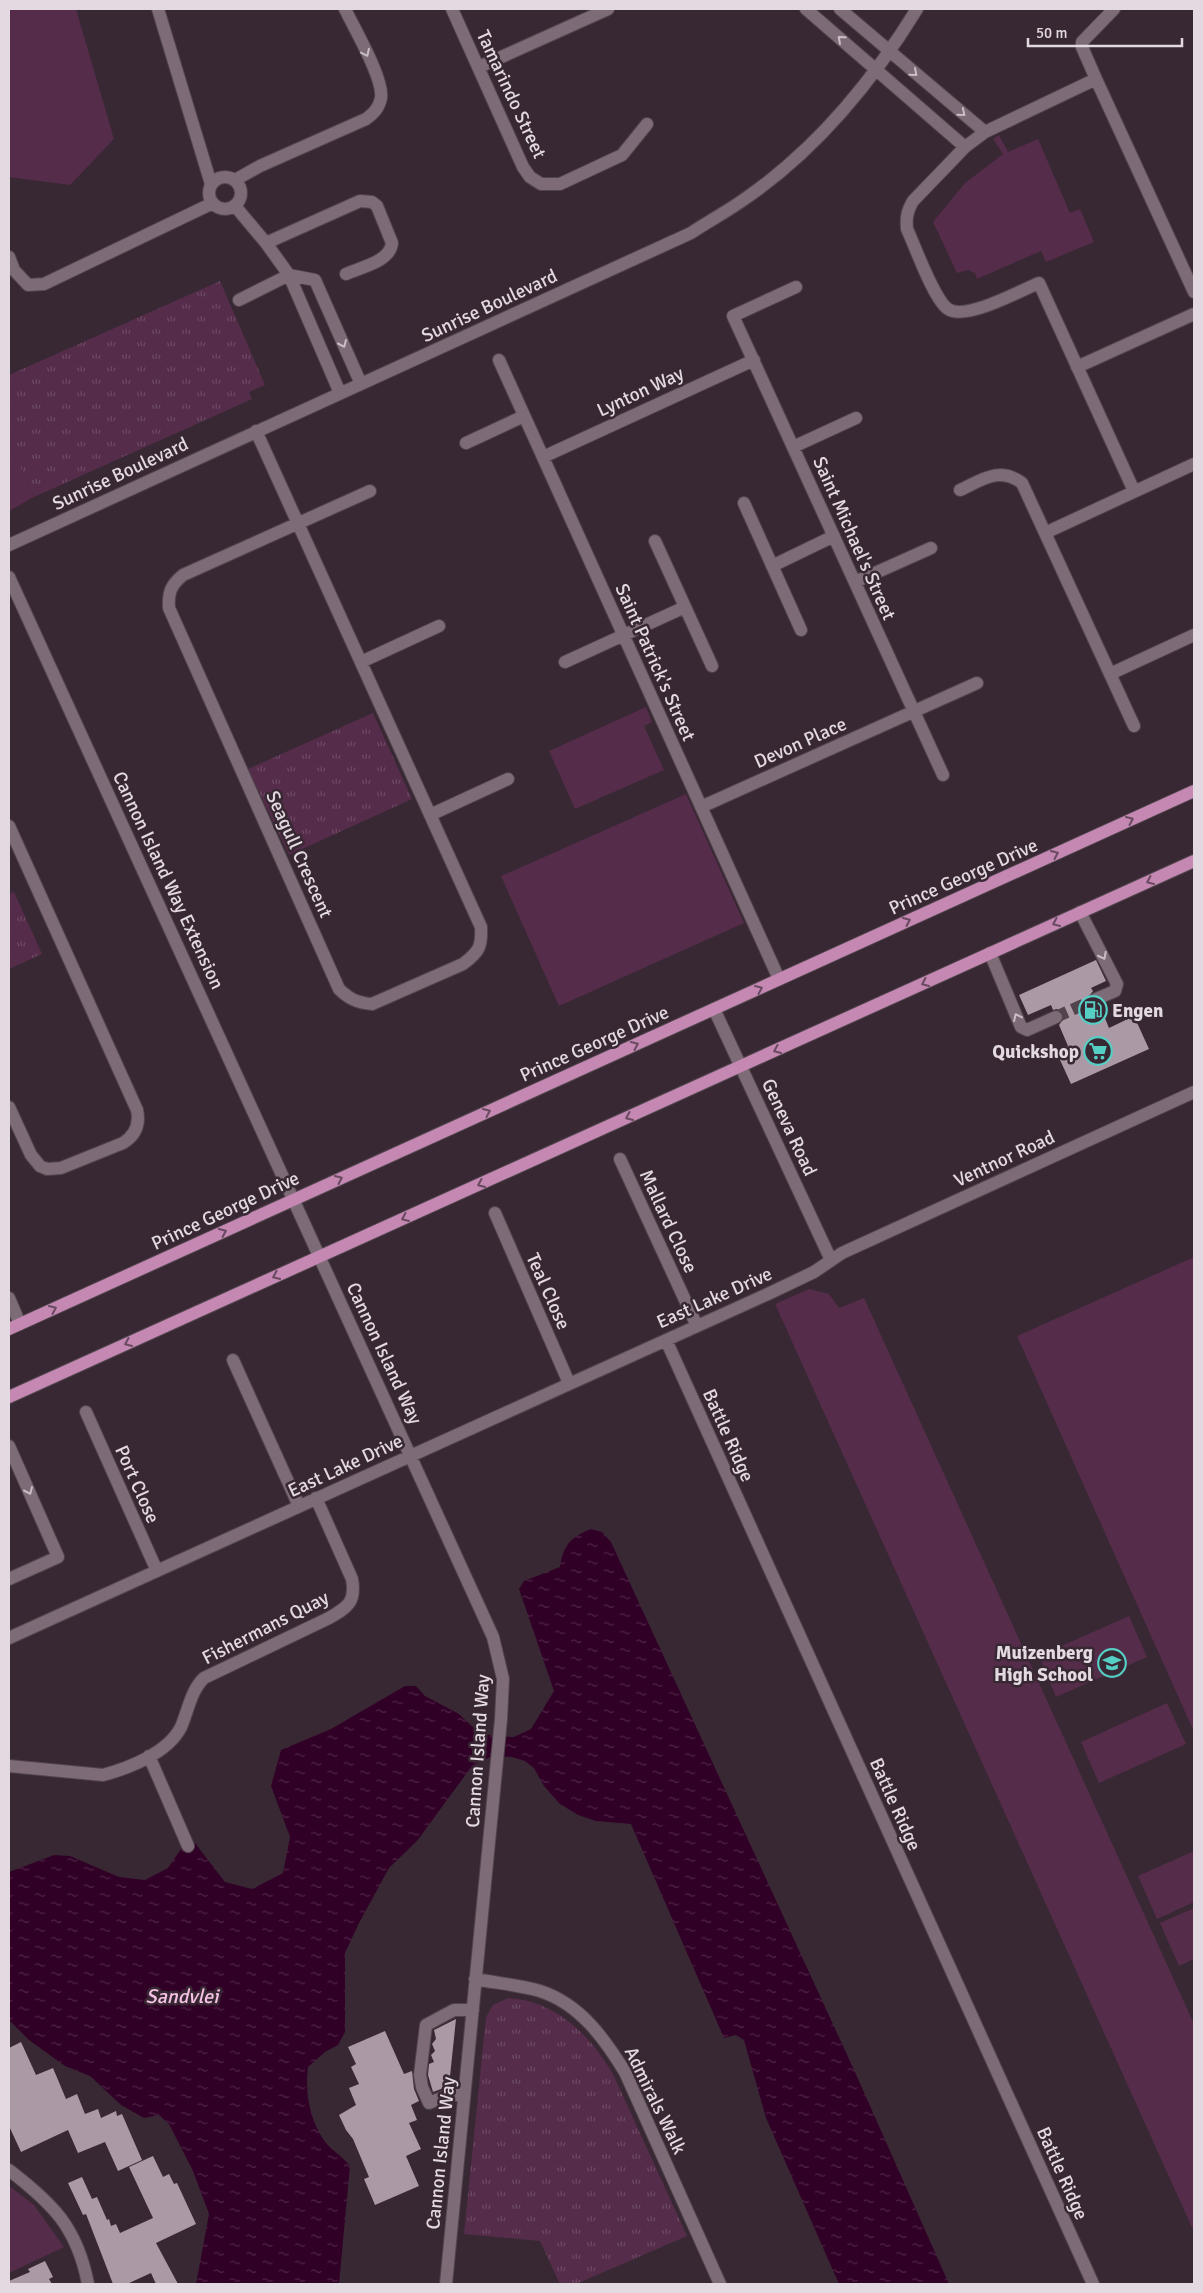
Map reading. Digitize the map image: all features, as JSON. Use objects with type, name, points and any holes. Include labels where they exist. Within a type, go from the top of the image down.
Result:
[{"type":"main road","name":"Prince George Drive","points":[[15,1326],[1194,791]]},
{"type":"main road","points":[[9,1397],[1194,861]]},
{"type":"street","points":[[158,9],[211,184],[210,194],[213,203],[221,208],[235,206],[239,202],[242,193],[235,180],[225,177],[211,184]]},
{"type":"street","points":[[235,180],[260,166],[366,119],[377,111],[381,97],[380,82],[345,9]]},
{"type":"street","name":"Tamarindo Street","points":[[452,9],[523,167],[530,177],[541,184],[560,184],[622,155],[647,124]]},
{"type":"street","points":[[479,67],[608,9]]},
{"type":"street","points":[[806,9],[965,147]]},
{"type":"street","points":[[840,9],[985,132]]},
{"type":"street","name":"Sunrise Boulevard","points":[[9,545],[691,233],[746,198],[785,168],[829,127],[890,52],[917,9]]},
{"type":"street","points":[[1114,9],[1082,42],[1082,47],[1194,292]]},
{"type":"street","points":[[1096,80],[985,132],[965,147],[912,201],[906,220],[908,230],[939,299],[948,309],[960,313],[974,310],[1039,283],[1134,491]]},
{"type":"street","points":[[266,243],[360,201],[372,202],[377,206],[392,244],[391,250],[382,258],[346,274]]},
{"type":"street","points":[[9,257],[21,280],[28,285],[44,284],[213,203]]},
{"type":"street","points":[[235,206],[266,243],[289,275],[340,394]]},
{"type":"street","points":[[239,300],[289,275],[315,280],[361,384]]},
{"type":"street","name":"Saint Michael's Street","points":[[796,287],[733,316],[943,775]]},
{"type":"street","points":[[1077,367],[1194,314]]},
{"type":"street","name":"Saint Patrick's Street","points":[[499,360],[780,979]]},
{"type":"street","name":"Lynton Way","points":[[543,457],[754,360]]},
{"type":"street","points":[[466,443],[524,416]]},
{"type":"street","points":[[793,447],[856,418]]},
{"type":"street","name":"Seagull Crescent","points":[[256,431],[298,523],[481,927],[482,943],[474,956],[463,964],[372,1004],[360,1003],[347,997],[339,989],[169,608],[168,595],[172,584],[183,575],[298,523],[370,491]]},
{"type":"street","points":[[1045,533],[1194,464]]},
{"type":"street","points":[[960,490],[1002,473],[1013,476],[1022,482],[1134,726]]},
{"type":"street","points":[[744,504],[801,630]]},
{"type":"street","points":[[772,566],[834,536]]},
{"type":"street","points":[[655,540],[712,666]]},
{"type":"street","points":[[855,582],[931,548]]},
{"type":"street","name":"Cannon Island Way Extension","points":[[9,577],[321,1256]]},
{"type":"street","points":[[565,662],[685,607]]},
{"type":"street","points":[[361,662],[439,626]]},
{"type":"street","points":[[1110,674],[1194,635]]},
{"type":"street","name":"Devon Place","points":[[702,807],[977,683]]},
{"type":"street","points":[[430,815],[508,779]]},
{"type":"street","points":[[9,826],[137,1110],[138,1125],[131,1138],[124,1143],[61,1168],[47,1169],[40,1166],[31,1155],[9,1107]]},
{"type":"street","points":[[1080,912],[1117,984],[1115,991],[1096,999]]},
{"type":"street","points":[[990,953],[1021,1026],[1027,1030],[1056,1017]]},
{"type":"street","name":"Geneva Road","points":[[714,1009],[831,1260]]},
{"type":"street","name":"Ventnor Road","points":[[831,1260],[851,1249],[1194,1092]]},
{"type":"street","name":"Mallard Close","points":[[620,1159],[697,1326]]},
{"type":"street","name":"Teal Close","points":[[495,1213],[569,1384]]},
{"type":"street","name":"Cannon Island Way","points":[[321,1256],[493,1637],[503,1679],[496,1774],[446,2284]]},
{"type":"street","name":"East Lake Drive","points":[[9,1638],[697,1326],[814,1272],[831,1260]]},
{"type":"street","points":[[9,1298],[15,1326]]},
{"type":"street","name":"Battle Ridge","points":[[666,1340],[1093,2284]]},
{"type":"street","points":[[234,1360],[299,1506]]},
{"type":"street","name":"Port Close","points":[[86,1412],[157,1571]]},
{"type":"street","points":[[9,1446],[58,1557],[9,1579]]},
{"type":"street","name":"Fishermans Quay","points":[[9,1766],[102,1774],[116,1771],[149,1756],[171,1742],[180,1728],[195,1690],[204,1678],[329,1618],[348,1606],[353,1599],[352,1579],[316,1498]]},
{"type":"street","points":[[149,1756],[188,1846]]},
{"type":"street","name":"Admirals Walk","points":[[476,1979],[540,1991],[561,2001],[593,2025],[606,2040],[625,2072],[720,2284]]},
{"type":"street","points":[[464,2096],[451,2094],[429,2103],[422,2087],[420,2075],[426,2025],[454,2010],[473,2010]]},
{"type":"street","points":[[9,2170],[43,2196],[58,2213],[76,2241],[88,2284]]},
{"type":"green space","points":[[9,9],[76,9],[114,139],[70,185],[9,177]]},
{"type":"green space","points":[[999,135],[1008,152],[1038,139],[1070,213],[1080,209],[1094,242],[1046,262],[1041,251],[977,279],[975,273],[968,270],[957,273],[933,222],[965,183],[1003,154],[993,139]]},
{"type":"green space","points":[[220,281],[265,385],[249,392],[252,399],[34,497],[9,442],[9,375]]},
{"type":"green space","points":[[9,442],[34,497],[9,511]]},
{"type":"green space","points":[[646,707],[652,722],[644,726],[664,770],[575,809],[549,751]]},
{"type":"green space","points":[[373,713],[412,799],[289,855],[248,769]]},
{"type":"green space","points":[[686,794],[744,923],[559,1006],[501,876]]},
{"type":"green space","points":[[14,892],[42,954],[9,969],[9,894]]},
{"type":"green space","points":[[1194,1257],[1194,1732],[1017,1336]]},
{"type":"green space","points":[[809,1289],[829,1294],[839,1308],[864,1298],[1194,2024],[1194,2232],[775,1304]]},
{"type":"green space","points":[[1129,1616],[1147,1657],[1056,1697],[1039,1656]]},
{"type":"green space","points":[[1167,1703],[1186,1744],[1099,1783],[1081,1742]]},
{"type":"green space","points":[[1194,1851],[1194,1902],[1157,1919],[1138,1876]]},
{"type":"green space","points":[[1194,1908],[1194,1959],[1179,1966],[1160,1923]]},
{"type":"green space","points":[[508,1998],[541,2006],[556,2013],[570,2022],[594,2046],[613,2074],[687,2236],[576,2284],[560,2284],[540,2241],[464,2234],[486,2017],[493,2005]]},
{"type":"green space","points":[[9,2186],[34,2205],[64,2247],[9,2273]]},
{"type":"water","name":"Sandvlei","points":[[591,1529],[602,1532],[611,1542],[855,2072],[949,2284],[839,2284],[766,2118],[744,2040],[736,2035],[724,2038],[631,1824],[596,1821],[578,1815],[560,1804],[544,1786],[534,1768],[525,1761],[512,1757],[492,1756],[472,1766],[417,1841],[389,1868],[345,1953],[345,2032],[338,2045],[325,2052],[308,2067],[307,2086],[314,2122],[326,2143],[350,2166],[339,2284],[196,2284],[209,2214],[193,2171],[169,2124],[159,2115],[144,2118],[121,2105],[90,2076],[65,2066],[29,2040],[9,2020],[9,1872],[54,1855],[70,1856],[119,1877],[145,1880],[168,1868],[181,1849],[195,1843],[225,1882],[252,1889],[283,1873],[290,1837],[271,1786],[281,1750],[331,1729],[405,1686],[416,1686],[425,1696],[459,1714],[476,1730],[492,1736],[514,1737],[531,1729],[554,1691],[519,1589],[524,1581],[560,1567],[563,1553],[569,1543],[578,1535]]},
{"type":"building","points":[[1096,960],[1106,981],[1091,988],[1093,991],[1088,998],[1089,1003],[1095,1007],[1100,1006],[1109,1028],[1134,1016],[1149,1049],[1071,1084],[1056,1051],[1068,1046],[1059,1025],[1064,1018],[1063,1013],[1057,1009],[1053,1010],[1051,1005],[1028,1015],[1019,995]]},
{"type":"building","points":[[456,2019],[449,2086],[433,2092],[428,2075],[429,2064],[434,2062],[431,2055],[435,2051],[432,2044],[436,2039],[434,2030]]},
{"type":"building","points":[[385,2031],[404,2074],[412,2071],[414,2089],[419,2101],[411,2105],[417,2120],[409,2123],[421,2149],[406,2156],[419,2186],[375,2205],[364,2179],[369,2177],[353,2139],[346,2130],[339,2115],[356,2105],[349,2088],[359,2084],[351,2067],[356,2064],[348,2047]]},
{"type":"building","points":[[21,2042],[36,2075],[53,2068],[66,2099],[77,2094],[85,2114],[98,2109],[101,2118],[116,2111],[117,2116],[122,2114],[142,2160],[118,2171],[105,2142],[78,2153],[68,2130],[21,2152],[9,2126],[9,2048]]},
{"type":"building","points":[[153,2156],[163,2177],[169,2174],[174,2184],[177,2183],[196,2224],[156,2243],[178,2284],[156,2284],[151,2273],[127,2284],[113,2284],[86,2214],[83,2215],[68,2183],[82,2177],[92,2199],[97,2197],[107,2220],[109,2219],[111,2226],[116,2224],[120,2233],[153,2218],[129,2167]]},
{"type":"building","points":[[45,2261],[53,2277],[49,2279],[52,2284],[9,2284],[9,2281],[30,2272],[28,2269]]},
{"type":"tunnel","points":[[1056,1017],[1096,999]]},
{"type":"place","name":"Engen","points":[[1093,1010]]},
{"type":"place","name":"Quickshop","points":[[1098,1051]]},
{"type":"place","name":"Muizenberg High School","points":[[1112,1663]]}]
